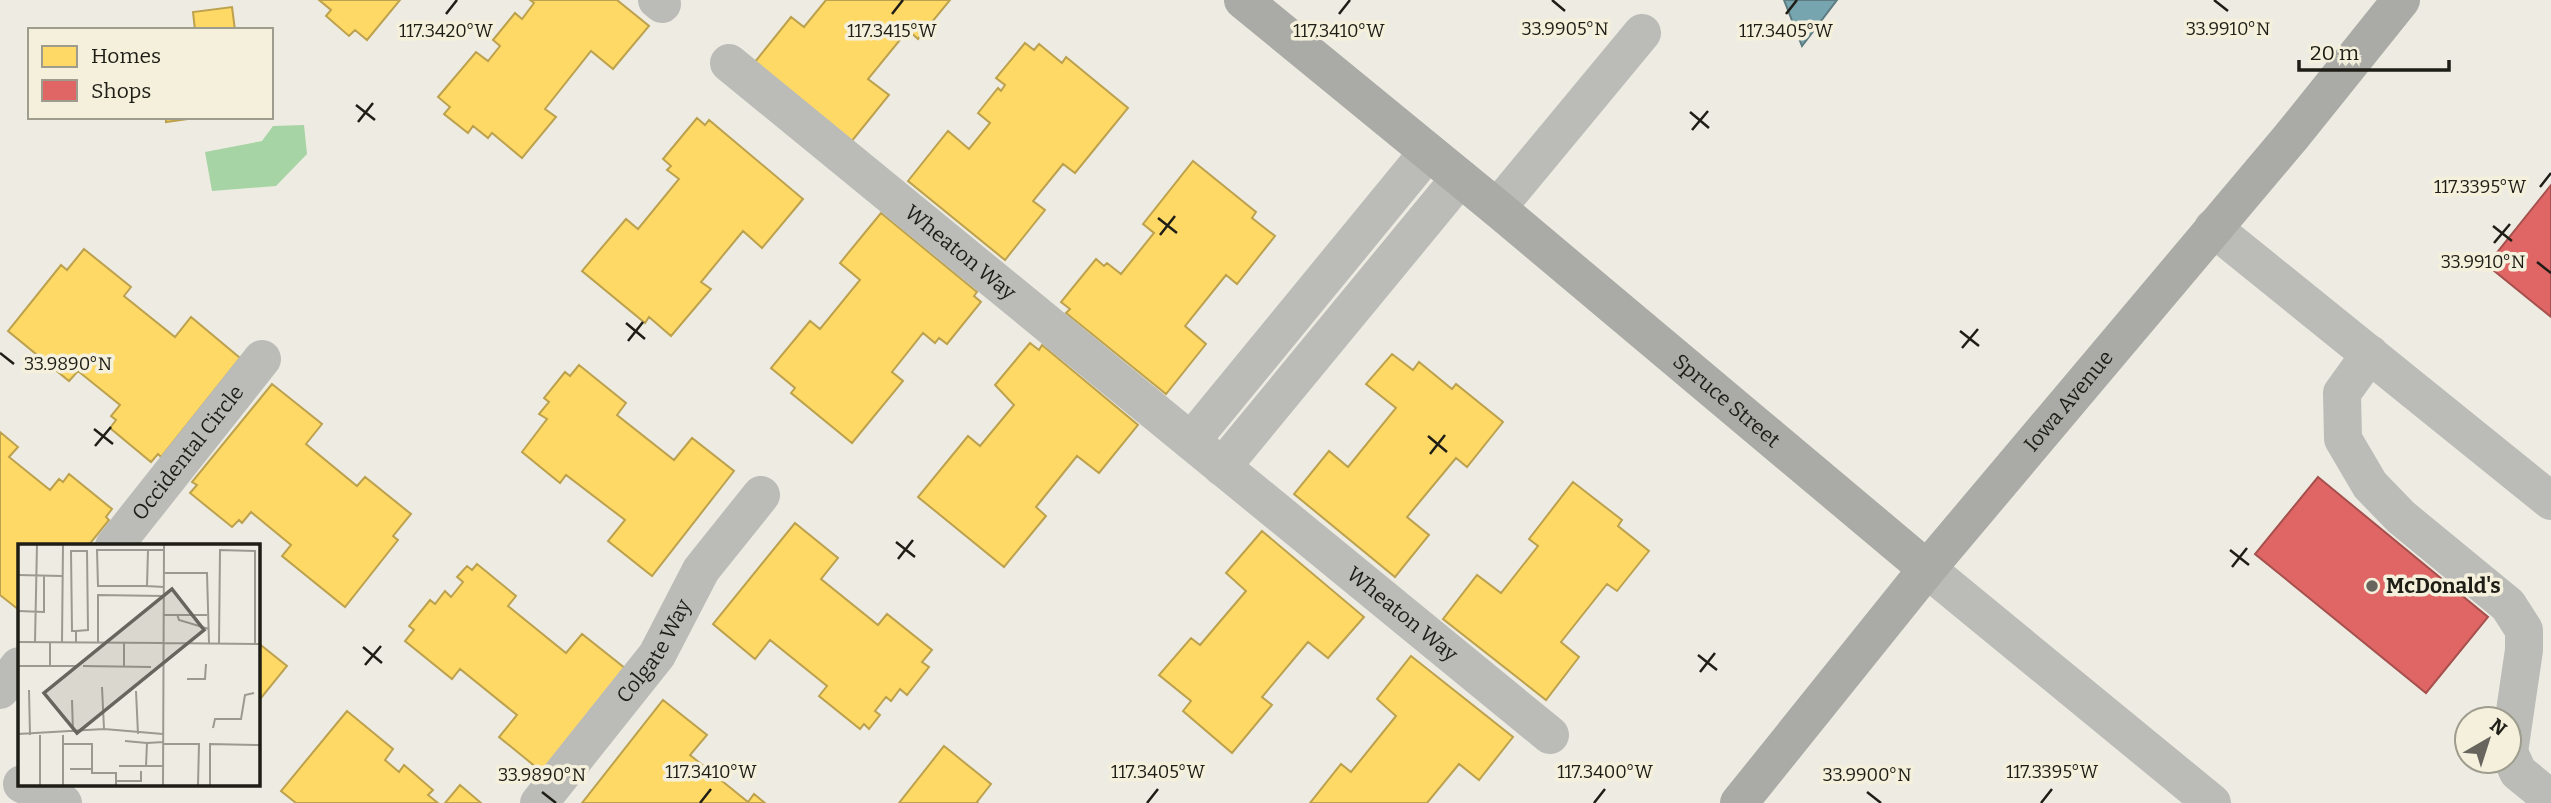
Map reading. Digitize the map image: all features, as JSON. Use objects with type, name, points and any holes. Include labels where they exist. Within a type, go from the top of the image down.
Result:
[{"type":"main road","name":"Spruce Street","points":[[1243,0],[1497,208],[1927,569]]},
{"type":"main road","name":"Iowa Avenue","points":[[1739,803],[1927,569],[2291,137],[2396,1]]},
{"type":"street","points":[[1497,208],[1642,33]]},
{"type":"street","name":"Wheaton Way","points":[[729,63],[1550,735]]},
{"type":"street","points":[[1191,441],[1428,152]]},
{"type":"street","points":[[1222,467],[1460,178]]},
{"type":"street","points":[[2213,228],[2551,501]]},
{"type":"street","points":[[2370,354],[2342,393],[2343,439],[2370,485],[2402,517],[2551,643]]},
{"type":"street","name":"Occidental Circle","points":[[116,544],[262,359]]},
{"type":"street","name":"Colgate Way","points":[[539,803],[657,655],[701,570],[761,495]]},
{"type":"street","name":"Spruce Street","points":[[1927,569],[2211,803]]},
{"type":"street","points":[[2508,605],[2524,630],[2524,650],[2509,752],[2518,772],[2551,799]]},
{"type":"street","points":[[0,690],[18,667]]},
{"type":"street","points":[[0,774],[18,782]]},
{"type":"street","points":[[26,786],[63,803]]},
{"type":"shaded area","points":[[304,125],[307,154],[276,186],[212,191],[205,152],[262,141],[273,126]]},
{"type":"building: Homes","points":[[319,0],[400,0],[367,40],[355,30],[349,36],[326,16],[331,10]]},
{"type":"building: Homes","points":[[530,0],[617,0],[649,26],[613,69],[591,51],[545,109],[556,117],[522,158],[492,133],[488,138],[473,126],[468,133],[444,114],[450,107],[438,97],[476,52],[488,61],[500,46],[493,40],[515,13],[522,19],[534,3]]},
{"type":"building: Homes","points":[[826,0],[950,0],[918,39],[908,30],[868,79],[889,95],[847,147],[750,68],[791,17],[804,27]]},
{"type":"building: Homes","points":[[232,7],[235,28],[195,28],[193,12]]},
{"type":"building: Homes","points":[[1025,43],[1034,50],[1039,44],[1062,63],[1066,57],[1128,108],[1075,173],[1063,164],[1033,201],[1045,210],[1005,260],[908,181],[948,131],[969,149],[990,123],[978,113],[998,88],[1001,91],[1005,85],[996,78]]},
{"type":"building: Homes","points":[[697,118],[705,125],[709,120],[803,199],[762,248],[743,231],[701,282],[711,289],[671,336],[649,317],[645,323],[582,271],[626,219],[638,229],[679,179],[667,170],[671,166],[663,159]]},
{"type":"building: Homes","points":[[166,119],[188,119],[166,122]]},
{"type":"building: Homes","points":[[1193,161],[1256,212],[1252,218],[1275,236],[1237,284],[1226,275],[1185,326],[1206,344],[1166,394],[1066,313],[1070,309],[1061,302],[1096,259],[1104,266],[1107,263],[1121,274],[1154,233],[1143,224]]},
{"type":"building: Homes","points":[[881,213],[977,292],[974,296],[981,302],[947,344],[939,338],[935,343],[923,333],[892,372],[903,381],[852,443],[791,393],[795,388],[771,368],[810,321],[820,329],[860,280],[840,263]]},
{"type":"building: Homes","points":[[84,249],[131,287],[124,296],[175,337],[191,317],[240,358],[161,457],[158,454],[151,462],[110,428],[116,420],[111,416],[120,405],[78,371],[69,381],[8,331],[61,265],[67,270]]},
{"type":"building: Homes","points":[[1030,343],[1039,350],[1042,345],[1138,425],[1099,473],[1077,456],[1036,507],[1046,516],[1004,567],[918,497],[968,436],[980,446],[1014,405],[995,385]]},
{"type":"building: Homes","points":[[1392,354],[1413,370],[1419,362],[1452,389],[1456,384],[1503,422],[1467,467],[1456,458],[1407,517],[1429,535],[1395,577],[1294,494],[1329,451],[1348,467],[1396,408],[1366,384]]},
{"type":"building: Homes","points":[[579,365],[626,403],[617,415],[674,460],[692,438],[734,471],[652,576],[608,541],[625,520],[566,475],[560,483],[522,452],[547,419],[539,414],[549,402],[544,398],[565,372],[570,376]]},
{"type":"building: Homes","points":[[272,384],[322,424],[306,444],[357,486],[365,477],[411,514],[393,536],[398,540],[345,607],[282,556],[291,545],[251,512],[242,523],[239,520],[232,527],[190,493],[197,485],[192,482]]},
{"type":"building: Homes","points":[[0,432],[18,447],[9,457],[50,490],[59,479],[63,482],[69,474],[112,509],[106,517],[109,520],[90,544],[18,544],[18,609],[0,595]]},
{"type":"building: Homes","points":[[1573,482],[1622,520],[1618,526],[1649,551],[1617,591],[1607,584],[1561,642],[1579,657],[1546,700],[1443,619],[1477,575],[1501,593],[1538,546],[1529,539]]},
{"type":"building: Homes","points":[[795,523],[838,558],[821,579],[878,625],[887,614],[932,650],[922,662],[929,667],[907,695],[900,689],[891,701],[886,697],[875,711],[880,715],[869,729],[864,724],[860,729],[819,696],[827,686],[770,640],[755,659],[713,624]]},
{"type":"building: Homes","points":[[1262,531],[1364,617],[1328,658],[1308,642],[1262,697],[1272,705],[1232,753],[1183,711],[1191,701],[1159,675],[1191,638],[1200,645],[1246,591],[1226,573]]},
{"type":"building: Homes","points":[[477,564],[516,596],[508,606],[566,653],[582,634],[626,669],[542,772],[499,737],[517,715],[460,669],[452,679],[405,641],[414,630],[409,626],[430,600],[435,604],[445,591],[451,597],[463,582],[457,577],[467,566],[472,570]]},
{"type":"building: Homes","points":[[259,644],[287,666],[259,701]]},
{"type":"building: Homes","points":[[1411,656],[1513,737],[1479,780],[1459,764],[1427,803],[1310,803],[1341,764],[1351,772],[1396,716],[1377,699]]},
{"type":"building: Homes","points":[[663,700],[707,735],[690,755],[748,802],[754,794],[765,803],[582,803]]},
{"type":"building: Homes","points":[[347,711],[393,749],[385,760],[399,772],[404,765],[433,790],[428,795],[438,803],[296,803],[281,791]]},
{"type":"building: Homes","points":[[944,746],[991,784],[978,803],[899,803]]},
{"type":"building: Homes","points":[[460,785],[481,803],[445,803]]},
{"type":"building: Shops","points":[[2551,185],[2551,317],[2487,265]]},
{"type":"building: Shops","name":"McDonald's","points":[[2318,477],[2488,617],[2426,693],[2255,554]]},
{"type":"building: Public","points":[[1784,0],[1837,0],[1802,46]]},
{"type":"place","name":"McDonald's","points":[[2372,586]]}]
